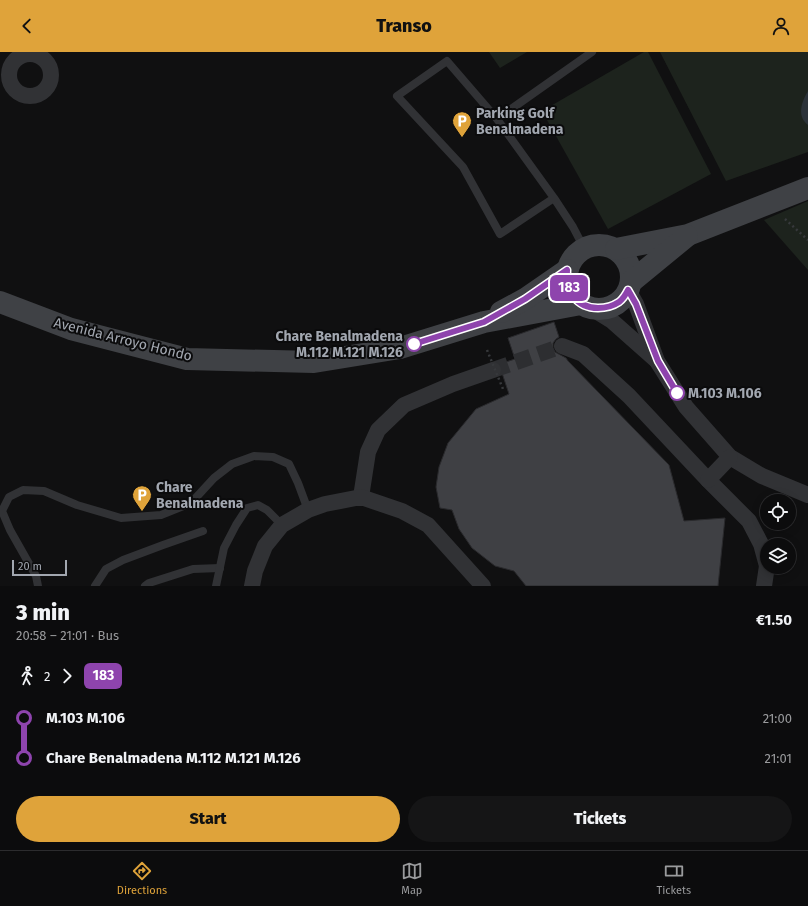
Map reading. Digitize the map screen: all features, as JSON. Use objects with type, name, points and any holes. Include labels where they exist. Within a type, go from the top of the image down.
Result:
[{"type":"main road","points":[[616,249],[688,235],[808,188]]},
{"type":"main road","points":[[630,286],[630,270],[625,258],[616,249],[606,245],[595,245],[584,248],[576,254],[570,262],[567,270],[569,289],[574,298],[586,306],[606,308],[619,302],[630,286],[688,235]]},
{"type":"main road","name":"Avenida Arroyo Hondo","points":[[484,322],[525,299],[567,270]]},
{"type":"main road","name":"Avenida Arroyo Hondo","points":[[0,302],[71,329],[187,359],[314,362],[400,348],[484,322],[586,306]]},
{"type":"street","points":[[20,54],[34,55],[46,62],[49,68],[50,81],[42,92],[29,96],[6,89],[11,66],[20,54]]},
{"type":"street","points":[[630,286],[658,361],[686,408],[730,457],[762,476],[808,495]]},
{"type":"street","points":[[586,306],[612,321],[658,361]]},
{"type":"street","points":[[562,346],[583,354],[630,396],[708,480],[749,521],[760,542]]},
{"type":"street","points":[[361,497],[368,452],[378,430],[404,405],[453,384],[493,370]]},
{"type":"street","points":[[708,480],[730,457]]},
{"type":"street","points":[[252,586],[255,571],[265,546],[282,525],[308,510],[325,504],[361,497],[402,511],[428,525],[483,586]]},
{"type":"street","points":[[764,586],[766,574]]},
{"type":"lane","points":[[497,119],[592,52]]},
{"type":"lane","points":[[554,198],[500,234],[463,167],[397,96],[447,62],[497,119],[554,198],[573,227],[584,248]]},
{"type":"lane","points":[[38,586],[36,576],[10,530],[2,511],[9,497],[23,490],[44,491],[77,505],[121,518],[162,515],[191,503],[214,478],[232,464],[254,456],[273,457],[289,464],[308,510]]},
{"type":"lane","points":[[216,586],[224,548],[247,508],[258,505],[277,519],[282,525]]},
{"type":"lane","points":[[94,586],[106,569],[123,560],[203,531]]},
{"type":"lane","points":[[145,586],[149,583],[193,569],[220,568]]},
{"type":"path","points":[[769,203],[808,240]]},
{"type":"path","points":[[487,350],[503,389]]},
{"type":"shaded area","points":[[489,52],[527,52],[500,68]]},
{"type":"shaded area","points":[[644,52],[648,52],[711,174],[608,229],[542,111]]},
{"type":"shaded area","points":[[660,52],[808,52],[808,152],[726,181]]},
{"type":"shaded area","points":[[808,91],[808,125],[802,117],[801,108]]},
{"type":"shaded area","points":[[808,201],[808,270],[764,220]]},
{"type":"building","points":[[554,322],[559,337],[553,343],[555,352],[566,358],[669,465],[684,521],[725,518],[718,586],[526,586],[514,571],[495,566],[472,548],[459,529],[452,510],[440,508],[436,487],[439,467],[448,443],[476,409],[509,394],[500,364],[515,359],[508,338]]},
{"type":"tunnel","points":[[493,370],[562,346]]},
{"type":"bus line","name":"183","points":[[414,344],[484,322],[525,299],[567,270],[569,289],[574,298],[581,304],[591,308],[606,308],[619,302],[628,290],[636,304],[658,361],[677,393]]},
{"type":"place","name":"Parking Golf Benalmadena","points":[[462,138]]},
{"type":"place","name":"Chare Benalmadena M.112 M.121 M.126","points":[[414,344]]},
{"type":"place","name":"M.103 M.106","points":[[677,393]]},
{"type":"place","name":"Chare Benalmadena","points":[[142,512]]}]
